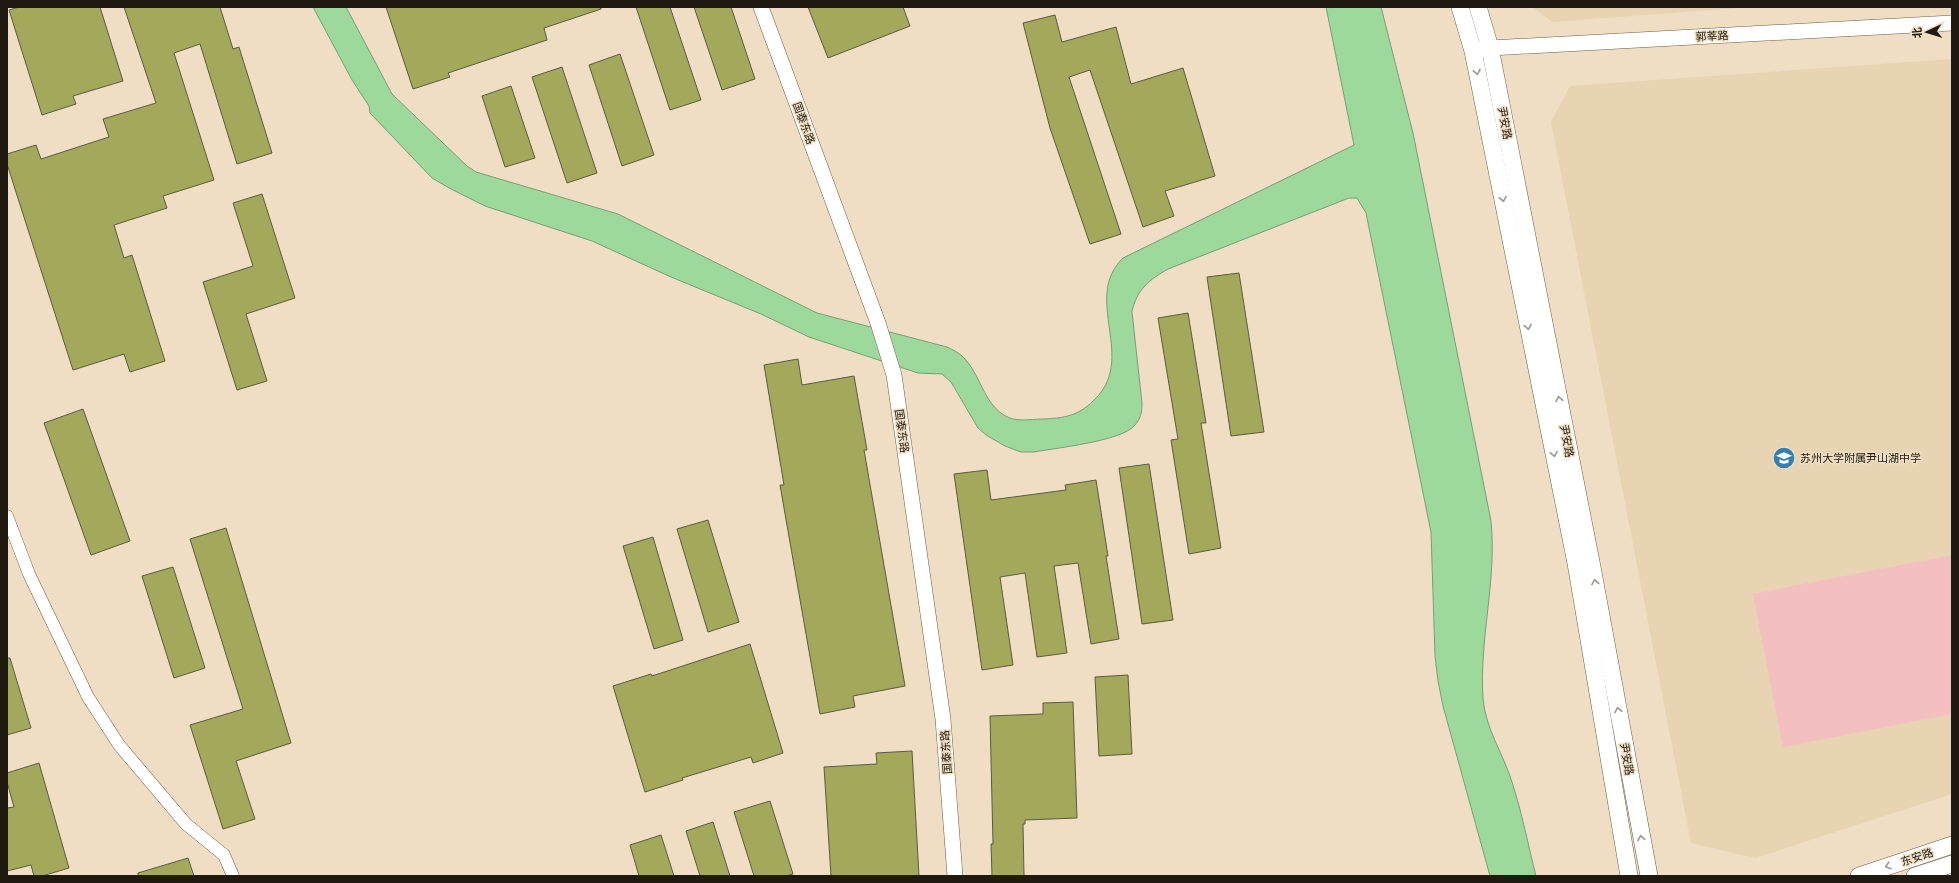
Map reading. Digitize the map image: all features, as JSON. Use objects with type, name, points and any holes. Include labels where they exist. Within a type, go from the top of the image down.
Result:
[{"type":"main road","name":"尹安路","points":[[1460,7],[1473,52],[1576,563],[1629,876]]},
{"type":"main road","name":"尹安路","points":[[1478,7],[1490,48],[1592,567],[1648,876]]},
{"type":"main road","name":"东安路","points":[[1858,876],[1952,845]]},
{"type":"main road","name":"东安路","points":[[1915,876],[1952,864]]},
{"type":"street","name":"国泰东路","points":[[761,7],[878,323],[894,375],[943,719],[955,876]]},
{"type":"street","name":"郭莘路","points":[[1473,52],[1490,48],[1952,23]]},
{"type":"street","points":[[7,516],[29,574],[88,697],[119,745],[186,824],[224,855],[233,876]]},
{"type":"shaded area","points":[[313,7],[346,7],[392,94],[467,166],[476,172],[618,214],[817,313],[947,347],[959,353],[971,366],[985,393],[996,409],[1013,419],[1025,420],[1058,418],[1076,413],[1093,401],[1106,384],[1111,367],[1112,348],[1107,310],[1107,292],[1112,274],[1123,258],[1354,145],[1326,7],[1381,7],[1413,133],[1491,521],[1492,566],[1483,654],[1483,699],[1491,731],[1516,793],[1536,876],[1490,876],[1443,706],[1435,656],[1431,532],[1366,213],[1357,198],[1349,198],[1168,269],[1155,277],[1140,291],[1132,312],[1142,403],[1141,415],[1138,421],[1127,431],[1102,440],[1034,452],[1021,452],[1005,446],[986,435],[978,428],[951,382],[942,374],[918,373],[809,337],[761,314],[671,277],[592,241],[485,206],[432,178],[370,113],[369,106],[352,80]]},
{"type":"shaded area","points":[[1533,7],[1751,7],[1552,22]]},
{"type":"shaded area","name":"苏州大学附属尹山湖中学","points":[[1952,59],[1952,794],[1755,858],[1691,843],[1551,122],[1570,86]]},
{"type":"shaded area","points":[[1952,555],[1952,714],[1783,747],[1753,594]]},
{"type":"building","points":[[19,7],[100,7],[123,81],[73,96],[76,104],[42,115],[9,10]]},
{"type":"building","points":[[124,7],[220,7],[233,49],[239,47],[272,153],[237,164],[200,44],[174,53],[214,180],[163,196],[167,208],[114,225],[124,258],[132,255],[165,361],[130,372],[124,354],[73,370],[7,164],[7,154],[36,145],[41,159],[109,137],[103,119],[156,103]]},
{"type":"building","points":[[386,7],[601,7],[601,9],[544,28],[547,40],[448,73],[450,77],[413,89]]},
{"type":"building","points":[[636,7],[670,7],[701,100],[670,110]]},
{"type":"building","points":[[694,7],[731,7],[755,79],[722,90]]},
{"type":"building","points":[[808,7],[903,7],[910,26],[828,58]]},
{"type":"building","points":[[1055,15],[1062,42],[1116,27],[1131,84],[1183,68],[1215,176],[1165,191],[1174,216],[1143,227],[1090,70],[1069,77],[1121,234],[1090,244],[1050,128],[1023,23]]},
{"type":"building","points":[[620,54],[654,155],[622,166],[589,65]]},
{"type":"building","points":[[562,67],[597,173],[567,183],[532,77]]},
{"type":"building","points":[[511,86],[535,158],[505,167],[482,96]]},
{"type":"building","points":[[262,194],[295,298],[246,314],[267,381],[237,390],[203,282],[253,266],[233,203]]},
{"type":"building","points":[[1239,273],[1264,432],[1231,436],[1207,277]]},
{"type":"building","points":[[1188,313],[1206,423],[1201,423],[1221,548],[1189,554],[1171,440],[1178,439],[1158,318]]},
{"type":"building","points":[[798,359],[802,385],[854,376],[867,450],[864,450],[905,686],[853,696],[855,707],[820,714],[780,485],[784,485],[764,365]]},
{"type":"building","points":[[83,409],[130,541],[91,555],[44,423]]},
{"type":"building","points":[[1149,464],[1173,620],[1142,624],[1119,468]]},
{"type":"building","points":[[987,470],[991,500],[1066,490],[1065,485],[1096,480],[1119,639],[1091,644],[1078,563],[1054,566],[1067,653],[1037,657],[1025,573],[1000,577],[1013,665],[982,670],[954,474]]},
{"type":"building","points":[[708,520],[739,622],[708,632],[677,529]]},
{"type":"building","points":[[226,528],[291,743],[236,761],[255,819],[223,829],[190,725],[243,709],[190,539]]},
{"type":"building","points":[[653,537],[683,640],[654,649],[623,546]]},
{"type":"building","points":[[173,567],[205,668],[174,678],[142,576]]},
{"type":"building","points":[[750,644],[783,753],[753,763],[751,757],[682,778],[683,780],[645,792],[613,686],[651,674],[652,676]]},
{"type":"building","points":[[7,658],[10,658],[31,728],[7,735]]},
{"type":"building","points":[[1128,675],[1132,754],[1099,756],[1095,677]]},
{"type":"building","points":[[1073,702],[1077,818],[1025,820],[1025,824],[1023,824],[1024,876],[992,876],[991,844],[993,844],[990,716],[1043,714],[1043,703]]},
{"type":"building","points":[[912,751],[919,876],[831,876],[824,767],[877,764],[876,753]]},
{"type":"building","points":[[39,763],[69,868],[42,876],[34,876],[31,865],[7,871],[7,808],[14,807],[7,782],[7,773]]},
{"type":"building","points":[[770,801],[793,874],[786,876],[754,876],[734,812]]},
{"type":"building","points":[[713,822],[730,876],[700,876],[686,831]]},
{"type":"building","points":[[661,835],[674,876],[639,876],[630,845]]},
{"type":"building","points":[[188,858],[194,876],[138,876],[138,873]]},
{"type":"place","name":"苏州大学附属尹山湖中学","points":[[1784,458]]}]
